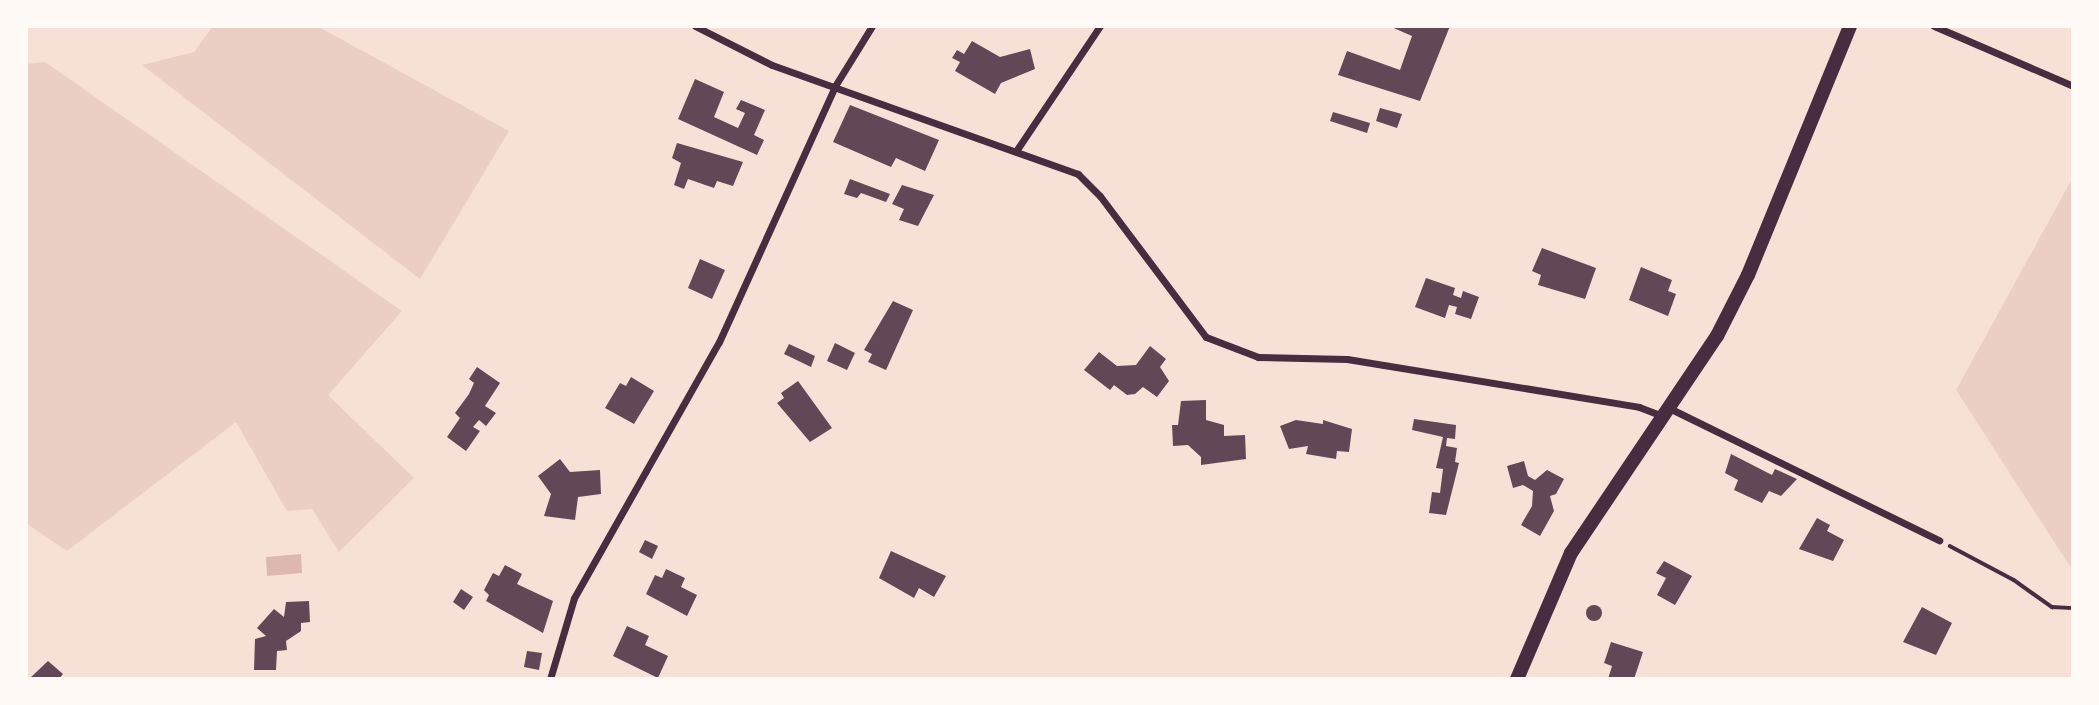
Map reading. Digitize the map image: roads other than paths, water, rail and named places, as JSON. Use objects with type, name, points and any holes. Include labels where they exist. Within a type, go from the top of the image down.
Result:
[{"type":"main road","points":[[1517,679],[1571,553],[1717,336],[1748,275],[1850,26]]},
{"type":"street","points":[[695,26],[772,65],[1078,174],[1100,196],[1206,337],[1258,357],[1347,359],[1666,412],[1939,540]]},
{"type":"street","points":[[550,679],[574,598],[719,341],[835,86],[872,26]]},
{"type":"street","points":[[1016,151],[1100,26]]},
{"type":"street","points":[[1934,26],[2073,86]]}]
